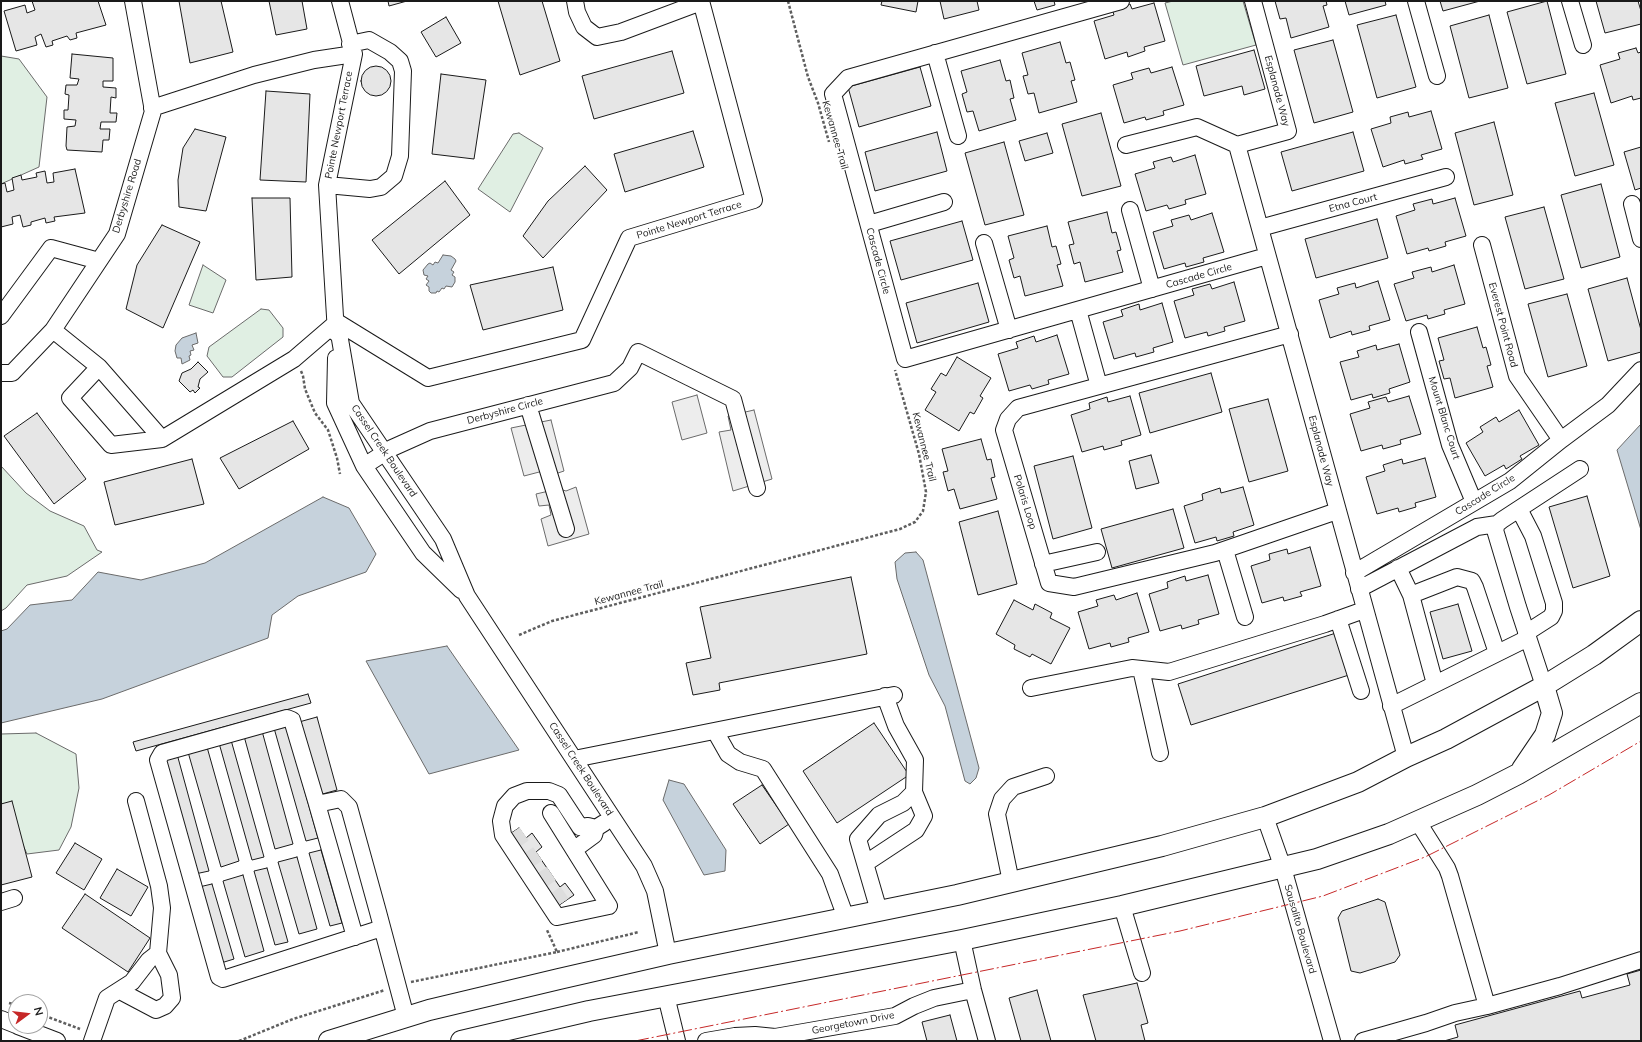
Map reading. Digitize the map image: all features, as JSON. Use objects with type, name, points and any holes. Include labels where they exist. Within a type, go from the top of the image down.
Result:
[{"type":"main road","points":[[329,1041],[429,1010],[551,980],[668,954],[957,895],[1162,846],[1265,817],[1358,782],[1406,757],[1446,739],[1544,686],[1594,655],[1641,621]]},
{"type":"main road","points":[[1518,774],[1546,735],[1552,713],[1544,686]]},
{"type":"main road","points":[[461,1041],[589,1011],[962,940],[1122,906],[1317,859],[1389,834],[1477,795],[1518,774],[1641,703]]},
{"type":"street","name":"Derbyshire Road","points":[[1,373],[12,374],[53,330],[117,234],[153,111],[133,1]]},
{"type":"street","name":"Pointe Newport Terrace","points":[[340,1],[352,49],[327,185],[337,322],[428,378],[582,340],[629,238],[754,200],[701,1]]},
{"type":"street","points":[[575,1],[577,12],[584,27],[597,37],[621,32],[701,1]]},
{"type":"street","name":"Cascade Circle","points":[[1121,1],[848,78],[833,94],[905,360],[1267,256]]},
{"type":"street","name":"Esplanade Way","points":[[1253,1],[1288,131],[1237,145],[1290,334],[1364,610],[1406,757]]},
{"type":"street","points":[[1416,1],[1437,76]]},
{"type":"street","points":[[1570,1],[1583,44]]},
{"type":"street","points":[[152,108],[254,75],[352,49],[369,40],[390,52],[400,61],[403,71],[400,156],[394,176],[381,187],[370,189],[327,185]]},
{"type":"street","points":[[935,53],[958,136]]},
{"type":"street","points":[[1126,145],[1197,127],[1237,145]]},
{"type":"street","name":"Etna Court","points":[[1260,228],[1446,177]]},
{"type":"street","points":[[868,224],[944,202]]},
{"type":"street","points":[[1632,204],[1641,239]]},
{"type":"street","points":[[1130,210],[1152,289]]},
{"type":"street","points":[[984,243],[1009,330]]},
{"type":"street","name":"Everest Point Road","points":[[1482,245],[1517,376],[1561,440]]},
{"type":"street","points":[[1,316],[51,248],[99,261]]},
{"type":"street","points":[[1078,310],[1099,386]]},
{"type":"street","points":[[99,366],[70,398],[111,445],[162,439],[294,359],[337,322]]},
{"type":"street","name":"Cassel Creek Boulevard","points":[[337,322],[351,404],[443,538],[467,596],[644,866],[655,891],[668,954]]},
{"type":"street","name":"Cassel Creek Boulevard","points":[[337,322],[335,403],[364,466],[423,553],[467,596]]},
{"type":"street","points":[[53,330],[99,366],[162,439]]},
{"type":"street","name":"Mount Blanc Court","points":[[1419,332],[1450,445],[1474,502]]},
{"type":"street","name":"Polaris Loop","points":[[1290,334],[1018,408],[1008,419],[1004,430],[1049,583],[1074,587],[1225,550],[1337,511]]},
{"type":"street","name":"Derbyshire Circle","points":[[364,466],[384,453],[430,431],[614,383],[630,368],[638,352],[733,399],[757,488]]},
{"type":"street","name":"Cascade Circle","points":[[1354,573],[1510,481],[1608,405],[1641,370]]},
{"type":"street","points":[[528,405],[566,529]]},
{"type":"street","points":[[1359,589],[1477,527],[1497,524],[1580,469]]},
{"type":"street","points":[[1391,706],[1497,653],[1527,636],[1550,617],[1554,611],[1554,603],[1533,536],[1519,509]]},
{"type":"street","points":[[1497,524],[1495,530],[1527,636],[1544,686]]},
{"type":"street","points":[[1225,550],[1245,617]]},
{"type":"street","points":[[1043,564],[1097,552]]},
{"type":"street","points":[[1398,568],[1411,595],[1435,684]]},
{"type":"street","points":[[1411,595],[1457,576],[1472,581],[1476,587],[1497,653]]},
{"type":"street","points":[[1031,688],[1132,668],[1169,672],[1338,620],[1364,610]]},
{"type":"street","points":[[1338,620],[1361,691]]},
{"type":"street","points":[[1141,669],[1160,753]]},
{"type":"street","points":[[574,759],[889,696],[896,726],[915,760],[914,792],[924,816],[916,830],[866,863]]},
{"type":"street","points":[[355,937],[292,720],[286,718],[162,753],[158,760],[219,977],[223,979],[355,937],[382,928]]},
{"type":"street","points":[[715,732],[728,754],[740,762],[763,769],[830,874],[846,918]]},
{"type":"street","points":[[1011,882],[997,814],[1002,799],[1013,787],[1046,776]]},
{"type":"street","points":[[513,832],[508,823],[513,809],[542,790]]},
{"type":"street","points":[[551,813],[610,906],[565,909],[557,917],[503,835],[501,821],[505,806],[514,796],[520,793],[527,791],[549,791],[559,795],[580,827],[588,826],[596,828]]},
{"type":"street","points":[[879,911],[858,839],[879,815],[903,803],[914,792]]},
{"type":"street","points":[[317,804],[341,799],[349,807],[406,1017]]},
{"type":"street","points":[[120,991],[156,1010],[166,1006],[172,998],[169,975],[158,953],[162,908],[159,886],[136,801]]},
{"type":"street","points":[[575,849],[594,835],[596,828],[612,817]]},
{"type":"street","name":"Sausalito Boulevard","points":[[1265,817],[1282,868],[1332,1041]]},
{"type":"street","points":[[1418,822],[1447,868],[1487,1006]]},
{"type":"street","points":[[1122,906],[1142,973]]},
{"type":"street","points":[[962,940],[973,990],[987,1041]]},
{"type":"street","points":[[92,1041],[107,998],[132,982],[148,960],[158,953]]},
{"type":"street","points":[[1363,1041],[1455,1013],[1560,986],[1641,960]]},
{"type":"street","name":"Georgetown Drive","points":[[706,1041],[735,1036],[755,1035],[775,1037],[894,1016],[934,998],[973,990]]},
{"type":"street","points":[[666,996],[677,1041]]},
{"type":"street","points":[[38,1034],[57,1041]]},
{"type":"path","name":"Kewannee Trail","points":[[788,1],[808,77],[818,103],[831,149]]},
{"type":"path","points":[[294,359],[303,376],[305,389],[315,413],[328,430],[340,474]]},
{"type":"path","name":"Kewannee Trail","points":[[519,634],[552,622],[900,529],[915,522],[923,511],[926,492],[919,454],[893,363]]},
{"type":"path","points":[[547,930],[557,952]]},
{"type":"path","points":[[409,983],[557,952],[639,932]]},
{"type":"path","points":[[239,1041],[293,1019],[386,989]]},
{"type":"path","points":[[48,1017],[80,1029]]},
{"type":"green space","points":[[1173,1],[1243,1],[1256,45],[1183,65],[1165,3]]},
{"type":"green space","points":[[1,56],[19,59],[47,97],[39,167],[1,184]]},
{"type":"green space","points":[[519,133],[543,148],[510,212],[478,189],[513,134]]},
{"type":"green space","points":[[203,265],[226,280],[213,313],[189,305]]},
{"type":"green space","points":[[261,309],[269,310],[283,328],[283,337],[232,377],[223,377],[207,356],[209,347]]},
{"type":"green space","points":[[1,466],[26,493],[50,511],[84,526],[97,550],[102,552],[67,576],[27,585],[6,608],[1,611]]},
{"type":"green space","points":[[36,733],[76,754],[79,788],[71,827],[59,850],[27,854],[15,827],[1,808],[1,734]]},
{"type":"shaded area","points":[[443,255],[451,256],[456,261],[451,270],[454,272],[452,275],[455,277],[455,282],[452,287],[446,286],[439,292],[437,291],[436,293],[431,293],[429,291],[429,287],[426,285],[429,281],[426,279],[428,276],[424,275],[423,270],[430,263],[433,265],[435,262],[438,263]]},
{"type":"shaded area","points":[[196,333],[198,343],[192,345],[194,350],[190,351],[190,360],[182,364],[181,358],[177,358],[175,351],[176,345],[182,338]]},
{"type":"shaded area","points":[[697,395],[707,433],[682,440],[672,402]]},
{"type":"shaded area","points":[[754,410],[772,479],[733,491],[719,432],[731,430],[728,416]]},
{"type":"shaded area","points":[[551,420],[564,471],[555,474],[560,489],[566,491],[576,487],[589,534],[548,546],[541,519],[551,515],[549,505],[539,506],[536,494],[549,491],[543,471],[524,476],[511,428]]},
{"type":"shaded area","points":[[1641,424],[1641,530],[1617,450]]},
{"type":"shaded area","points":[[323,497],[349,508],[376,554],[366,572],[298,596],[272,615],[268,638],[102,699],[1,723],[1,631],[7,629],[30,605],[72,600],[98,572],[141,580],[205,563]]},
{"type":"shaded area","points":[[916,552],[923,560],[979,768],[976,778],[970,784],[965,781],[945,706],[929,675],[897,579],[895,562],[905,553]]},
{"type":"shaded area","points":[[447,646],[519,750],[429,774],[366,661]]},
{"type":"shaded area","points":[[669,780],[684,784],[726,850],[725,871],[704,875],[663,800]]},
{"type":"building","points":[[32,1],[98,1],[106,25],[76,33],[77,38],[70,40],[67,36],[52,41],[53,45],[46,47],[41,34],[35,37],[37,45],[16,51],[4,11],[25,5],[27,13],[35,10]]},
{"type":"building","points":[[179,1],[221,1],[233,52],[190,63]]},
{"type":"building","points":[[269,1],[302,1],[307,29],[276,35]]},
{"type":"building","points":[[388,1],[407,1],[389,6]]},
{"type":"building","points":[[498,1],[542,1],[560,61],[520,75]]},
{"type":"building","points":[[882,1],[918,1],[916,12],[881,5]]},
{"type":"building","points":[[940,1],[977,1],[979,10],[944,19]]},
{"type":"building","points":[[1034,1],[1054,1],[1055,5],[1037,10]]},
{"type":"building","points":[[1275,1],[1326,1],[1327,5],[1323,6],[1329,27],[1291,38],[1286,18],[1280,19]]},
{"type":"building","points":[[1345,1],[1385,1],[1386,5],[1349,15]]},
{"type":"building","points":[[1440,1],[1480,1],[1443,11]]},
{"type":"building","points":[[1547,1],[1566,74],[1527,84],[1507,12]]},
{"type":"building","points":[[1596,1],[1638,1],[1641,11],[1641,24],[1605,33]]},
{"type":"building","points":[[1154,3],[1165,41],[1144,47],[1145,51],[1128,57],[1127,52],[1105,59],[1094,21],[1114,15],[1112,9],[1130,4],[1132,9]]},
{"type":"building","points":[[1396,15],[1416,87],[1377,98],[1357,25]]},
{"type":"building","points":[[1489,15],[1508,88],[1469,98],[1450,26]]},
{"type":"building","points":[[446,17],[461,43],[436,57],[421,32]]},
{"type":"building","points":[[1333,40],[1353,112],[1314,123],[1294,50]]},
{"type":"building","points":[[1060,42],[1066,63],[1070,62],[1075,80],[1071,81],[1077,102],[1039,113],[1034,93],[1028,94],[1023,76],[1028,75],[1022,53]]},
{"type":"building","points":[[1636,48],[1638,53],[1641,52],[1641,98],[1633,100],[1632,96],[1611,103],[1600,65],[1620,59],[1618,53]]},
{"type":"building","points":[[1254,50],[1265,89],[1244,95],[1242,86],[1204,96],[1196,66]]},
{"type":"building","points":[[672,51],[684,93],[594,119],[582,76]]},
{"type":"building","points":[[72,54],[113,58],[113,81],[103,81],[103,87],[116,88],[116,98],[111,97],[110,113],[117,113],[116,122],[101,122],[100,129],[110,129],[109,140],[103,140],[102,152],[67,150],[67,127],[75,126],[76,120],[64,119],[64,110],[68,110],[69,95],[65,94],[66,85],[77,85],[79,79],[70,78]]},
{"type":"building","points":[[1000,60],[1006,81],[1010,80],[1014,98],[1010,99],[1016,120],[979,131],[973,111],[967,112],[962,94],[967,92],[961,71]]},
{"type":"building","points":[[376,66],[382,67],[390,75],[390,87],[382,95],[376,96],[370,95],[362,87],[361,81],[362,75],[370,67]]},
{"type":"building","points":[[920,67],[931,106],[859,127],[848,87]]},
{"type":"building","points":[[1172,67],[1184,105],[1163,111],[1164,115],[1146,120],[1145,117],[1124,123],[1113,85],[1133,79],[1131,73],[1149,68],[1151,73]]},
{"type":"building","points":[[441,74],[486,80],[474,159],[432,154]]},
{"type":"building","points":[[266,91],[310,94],[306,182],[260,180]]},
{"type":"building","points":[[1594,93],[1614,165],[1575,176],[1555,103]]},
{"type":"building","points":[[1431,111],[1442,149],[1421,155],[1423,159],[1405,164],[1404,160],[1383,167],[1371,129],[1391,123],[1390,117],[1408,112],[1409,117]]},
{"type":"building","points":[[1101,113],[1121,186],[1082,196],[1062,124]]},
{"type":"building","points":[[1494,122],[1513,195],[1474,205],[1455,133]]},
{"type":"building","points":[[195,129],[226,137],[206,211],[179,207],[178,180],[183,148]]},
{"type":"building","points":[[693,131],[704,167],[625,192],[614,154]]},
{"type":"building","points":[[937,132],[947,171],[875,191],[865,152]]},
{"type":"building","points":[[1353,132],[1364,171],[1292,191],[1281,152]]},
{"type":"building","points":[[1047,133],[1053,153],[1025,161],[1019,141]]},
{"type":"building","points":[[1004,142],[1024,215],[985,225],[965,153]]},
{"type":"building","points":[[1641,147],[1641,188],[1635,190],[1624,152]]},
{"type":"building","points":[[1195,155],[1206,194],[1185,200],[1186,204],[1169,209],[1167,205],[1146,211],[1135,174],[1155,168],[1153,162],[1171,157],[1173,162]]},
{"type":"building","points":[[585,166],[607,190],[543,258],[523,236],[548,201]]},
{"type":"building","points":[[75,169],[85,213],[54,217],[55,221],[46,223],[45,218],[31,222],[31,225],[23,227],[20,215],[12,217],[13,224],[1,227],[1,184],[5,183],[7,192],[14,190],[12,178],[21,175],[22,180],[37,177],[36,173],[45,171],[47,183],[54,182],[53,173]]},
{"type":"building","points":[[445,181],[470,215],[399,274],[372,240]]},
{"type":"building","points":[[1601,184],[1620,257],[1581,268],[1561,195]]},
{"type":"building","points":[[252,198],[290,198],[292,277],[256,280]]},
{"type":"building","points":[[1455,198],[1466,236],[1445,242],[1446,246],[1429,251],[1428,248],[1407,254],[1396,216],[1415,210],[1413,204],[1432,199],[1433,204]]},
{"type":"building","points":[[1544,207],[1564,279],[1525,289],[1505,217]]},
{"type":"building","points":[[1107,212],[1112,233],[1116,232],[1121,250],[1117,251],[1123,272],[1085,282],[1080,262],[1074,264],[1069,245],[1074,244],[1068,222]]},
{"type":"building","points":[[1212,213],[1224,252],[1203,258],[1204,262],[1186,267],[1185,263],[1164,269],[1153,232],[1173,226],[1171,220],[1189,215],[1191,220]]},
{"type":"building","points":[[1377,219],[1388,258],[1316,278],[1305,239]]},
{"type":"building","points":[[962,221],[973,260],[901,280],[890,241]]},
{"type":"building","points":[[162,225],[200,242],[163,328],[126,309],[137,265]]},
{"type":"building","points":[[1047,226],[1052,247],[1056,246],[1061,264],[1057,265],[1063,286],[1025,296],[1020,276],[1014,278],[1009,260],[1014,258],[1008,236]]},
{"type":"building","points":[[1454,265],[1465,304],[1444,310],[1445,314],[1428,319],[1427,315],[1406,321],[1394,284],[1414,278],[1412,272],[1431,267],[1432,272]]},
{"type":"building","points":[[553,267],[563,310],[483,330],[470,285]]},
{"type":"building","points":[[1627,278],[1641,330],[1641,352],[1608,361],[1588,289]]},
{"type":"building","points":[[1378,281],[1390,320],[1369,326],[1370,330],[1352,335],[1351,331],[1330,338],[1319,300],[1339,294],[1337,288],[1355,283],[1356,288]]},
{"type":"building","points":[[1234,282],[1245,321],[1224,327],[1225,331],[1208,336],[1207,332],[1185,338],[1174,301],[1194,295],[1192,289],[1210,284],[1212,289]]},
{"type":"building","points":[[978,283],[989,322],[917,343],[906,303]]},
{"type":"building","points":[[1567,294],[1587,366],[1548,377],[1528,304]]},
{"type":"building","points":[[1162,303],[1173,342],[1153,348],[1154,352],[1136,357],[1135,353],[1114,359],[1103,322],[1123,316],[1121,310],[1139,304],[1140,310]]},
{"type":"building","points":[[1477,327],[1483,348],[1486,347],[1491,365],[1487,366],[1493,387],[1455,398],[1450,378],[1444,379],[1439,361],[1444,360],[1438,338]]},
{"type":"building","points":[[1057,335],[1069,374],[1048,380],[1049,384],[1032,389],[1030,385],[1009,391],[998,354],[1018,348],[1016,342],[1034,336],[1036,342]]},
{"type":"building","points":[[1399,344],[1410,382],[1389,389],[1390,393],[1373,398],[1372,394],[1351,400],[1340,362],[1359,357],[1357,351],[1376,345],[1377,350]]},
{"type":"building","points":[[957,357],[991,378],[980,396],[983,398],[974,414],[970,412],[959,431],[925,410],[936,392],[931,389],[941,373],[946,376]]},
{"type":"building","points":[[198,362],[208,372],[200,379],[198,387],[200,388],[195,393],[193,390],[190,392],[179,381],[182,373],[191,369]]},
{"type":"building","points":[[1211,373],[1222,412],[1150,433],[1139,393]]},
{"type":"building","points":[[1130,396],[1141,435],[1121,441],[1122,445],[1104,450],[1103,446],[1082,452],[1071,415],[1090,409],[1089,403],[1107,397],[1108,402]]},
{"type":"building","points":[[1409,396],[1421,434],[1400,440],[1401,444],[1383,449],[1382,445],[1361,451],[1350,414],[1370,408],[1368,402],[1386,397],[1388,402]]},
{"type":"building","points":[[1268,399],[1288,471],[1249,482],[1229,409]]},
{"type":"building","points":[[1519,410],[1539,445],[1520,456],[1522,459],[1506,469],[1504,465],[1485,476],[1466,443],[1483,432],[1480,427],[1496,417],[1499,422]]},
{"type":"building","points":[[37,413],[86,479],[54,504],[4,436]]},
{"type":"building","points":[[293,421],[309,449],[239,489],[220,458]]},
{"type":"building","points":[[981,439],[987,460],[991,459],[995,477],[991,478],[997,499],[960,509],[954,489],[948,491],[943,472],[948,471],[942,449]]},
{"type":"building","points":[[1151,455],[1159,483],[1136,489],[1129,461]]},
{"type":"building","points":[[1073,456],[1092,528],[1053,539],[1034,466]]},
{"type":"building","points":[[1425,458],[1436,497],[1415,503],[1416,507],[1399,512],[1398,508],[1377,514],[1366,477],[1385,471],[1383,465],[1402,459],[1403,464]]},
{"type":"building","points":[[192,459],[204,504],[115,525],[104,482]]},
{"type":"building","points":[[1243,487],[1254,525],[1233,532],[1234,536],[1217,541],[1216,537],[1195,543],[1184,506],[1203,500],[1202,494],[1220,488],[1221,493]]},
{"type":"building","points":[[1587,496],[1610,576],[1573,588],[1549,507]]},
{"type":"building","points":[[1173,509],[1184,548],[1112,568],[1101,529]]},
{"type":"building","points":[[998,511],[1017,584],[978,595],[959,522]]},
{"type":"building","points":[[1310,547],[1321,586],[1300,592],[1302,596],[1284,601],[1283,597],[1262,603],[1251,566],[1270,560],[1269,554],[1287,549],[1288,554]]},
{"type":"building","points":[[1208,575],[1219,614],[1198,620],[1199,624],[1182,629],[1181,625],[1160,631],[1149,594],[1168,588],[1167,582],[1185,576],[1186,581]]},
{"type":"building","points":[[851,577],[867,654],[719,683],[720,690],[693,695],[686,663],[711,658],[700,607]]},
{"type":"building","points":[[1137,593],[1149,632],[1128,638],[1129,642],[1111,647],[1110,643],[1089,649],[1078,612],[1098,606],[1096,600],[1114,595],[1116,600]]},
{"type":"building","points":[[1014,600],[1033,610],[1035,604],[1052,613],[1050,618],[1070,628],[1051,664],[1032,654],[1030,657],[1014,649],[1015,645],[996,634]]},
{"type":"building","points":[[1458,604],[1472,651],[1443,659],[1430,612]]},
{"type":"building","points":[[1336,633],[1349,675],[1191,725],[1178,684]]},
{"type":"building","points":[[308,694],[311,703],[136,751],[133,742]]},
{"type":"building","points":[[317,717],[337,790],[319,795],[299,722]]},
{"type":"building","points":[[874,723],[909,775],[837,823],[803,771]]},
{"type":"building","points":[[286,725],[318,838],[306,841],[274,728]]},
{"type":"building","points":[[262,731],[293,844],[275,849],[244,736]]},
{"type":"building","points":[[231,740],[264,857],[252,860],[219,743]]},
{"type":"building","points":[[207,747],[239,861],[221,867],[188,752]]},
{"type":"building","points":[[177,754],[209,871],[195,874],[163,758]]},
{"type":"building","points":[[762,785],[789,824],[760,844],[733,804]]},
{"type":"building","points":[[12,801],[32,877],[1,885],[1,804]]},
{"type":"building","points":[[519,828],[526,838],[532,833],[542,847],[536,852],[560,887],[565,883],[574,895],[555,908],[508,835]]},
{"type":"building","points":[[75,843],[102,859],[84,890],[56,873]]},
{"type":"building","points":[[321,850],[342,923],[330,926],[309,853]]},
{"type":"building","points":[[297,857],[317,929],[299,934],[278,862]]},
{"type":"building","points":[[267,868],[288,942],[275,945],[254,871]]},
{"type":"building","points":[[117,869],[148,887],[131,916],[100,898]]},
{"type":"building","points":[[243,875],[264,951],[245,957],[223,881]]},
{"type":"building","points":[[212,884],[234,959],[221,963],[199,887]]},
{"type":"building","points":[[85,894],[150,938],[128,972],[62,928]]},
{"type":"building","points":[[1378,899],[1385,902],[1400,955],[1395,962],[1360,973],[1351,971],[1338,918],[1342,911]]},
{"type":"building","points":[[1641,970],[1641,1041],[1444,1041],[1458,1037],[1455,1025],[1580,991],[1582,998],[1630,985],[1627,974]]},
{"type":"building","points":[[1137,983],[1148,1023],[1141,1025],[1145,1041],[1096,1041],[1083,995]]},
{"type":"building","points":[[1037,990],[1051,1041],[1021,1041],[1009,998]]},
{"type":"building","points":[[950,1015],[957,1041],[927,1041],[922,1022]]},
{"type":"tunnel","points":[[513,832],[562,903]]},
{"type":"power","points":[[635,1041],[1180,931],[1323,896],[1425,857],[1549,795],[1641,741]]}]
